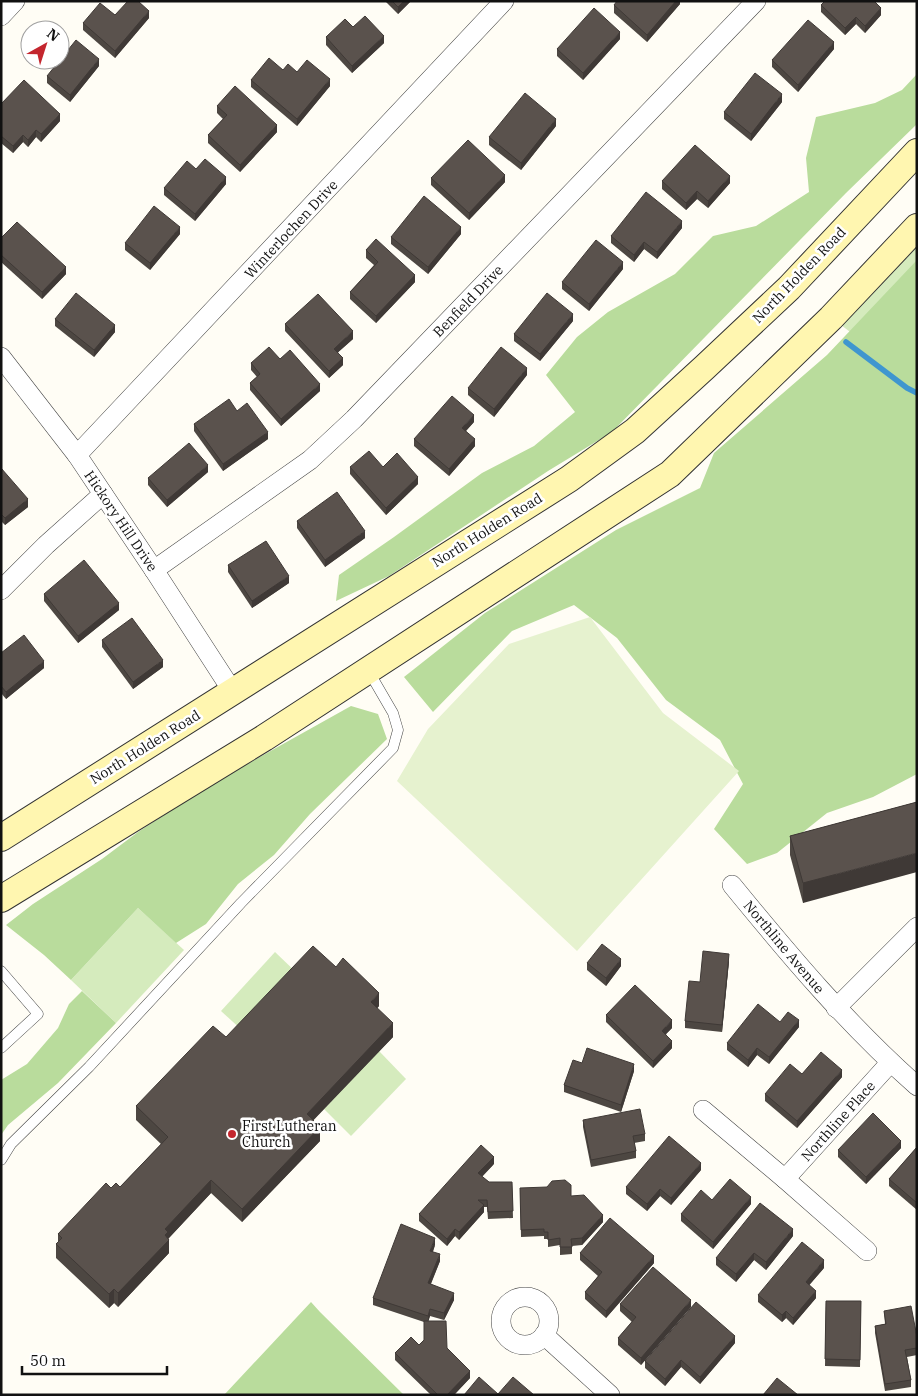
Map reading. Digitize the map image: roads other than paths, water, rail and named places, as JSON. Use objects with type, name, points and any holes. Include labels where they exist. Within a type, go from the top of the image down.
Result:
[{"type":"main road","name":"North Holden Road","points":[[1,838],[569,479],[635,432],[789,288],[917,152]]},
{"type":"main road","points":[[1,899],[264,738],[670,474],[831,318],[917,227]]},
{"type":"street","points":[[1,16],[15,1]]},
{"type":"street","name":"Winterlochen Drive","points":[[77,455],[504,1]]},
{"type":"street","name":"Benfield Drive","points":[[154,570],[310,460],[354,419],[756,1]]},
{"type":"street","name":"Hickory Hill Drive","points":[[1,356],[77,455],[233,692]]},
{"type":"street","points":[[1,590],[46,545],[103,494]]},
{"type":"street","name":"Northline Avenue","points":[[732,885],[836,1008],[890,1063],[917,1086]]},
{"type":"street","points":[[836,1008],[917,927]]},
{"type":"street","name":"Northline Place","points":[[785,1179],[890,1063]]},
{"type":"street","points":[[702,1110],[867,1251]]},
{"type":"street","points":[[544,1336],[610,1395]]},
{"type":"lane","points":[[1,1160],[11,1144],[89,1067],[241,903],[393,748],[398,730],[393,713],[368,670]]},
{"type":"lane","points":[[1,971],[38,1014],[1,1048]]},
{"type":"waterway","points":[[846,342],[907,388],[917,393]]},
{"type":"place","name":"First Lutheran Church","points":[[232,1134]]}]
